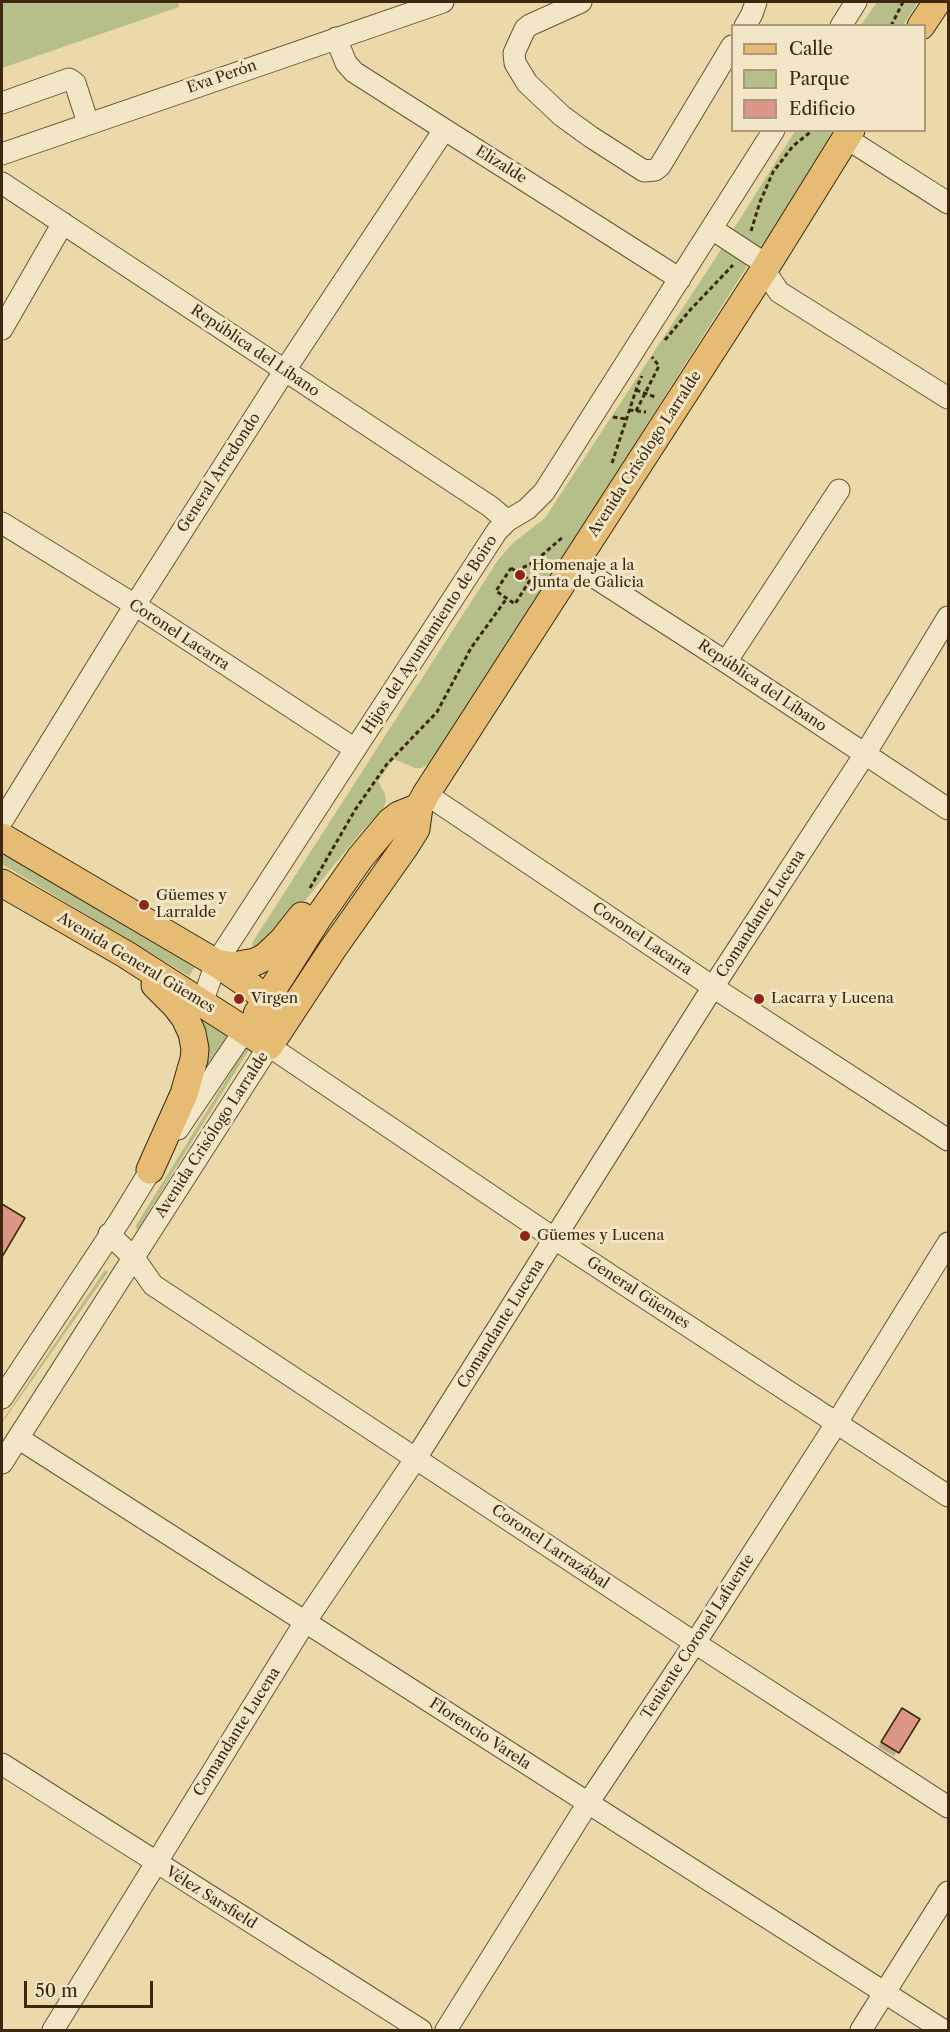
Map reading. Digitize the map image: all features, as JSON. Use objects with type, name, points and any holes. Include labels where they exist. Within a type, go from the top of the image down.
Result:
[{"type":"main road","name":"Avenida Crisólogo Larralde","points":[[269,1046],[416,829],[423,801],[574,564],[755,261],[849,134]]},
{"type":"main road","name":"Avenida Crisólogo Larralde","points":[[245,1030],[360,858],[390,822],[423,801]]},
{"type":"main road","points":[[2,837],[216,963],[250,986],[267,1000],[274,1020],[269,1046]]},
{"type":"main road","points":[[216,963],[233,966],[255,962],[265,957],[284,940],[329,882],[360,858]]},
{"type":"main road","name":"Avenida General Güemes","points":[[2,882],[125,954],[269,1046]]},
{"type":"main road","points":[[125,954],[177,1006],[192,1033],[195,1049],[184,1094],[150,1170]]},
{"type":"street","name":"Eva Perón","points":[[2,154],[443,2]]},
{"type":"street","points":[[581,2],[525,29],[514,53],[515,63],[527,82],[562,116],[644,171],[655,170],[660,166],[731,48]]},
{"type":"street","points":[[746,24],[756,2]]},
{"type":"street","points":[[842,24],[856,2]]},
{"type":"street","name":"Elizalde","points":[[336,38],[346,63],[354,72],[680,279]]},
{"type":"street","points":[[2,103],[69,79],[75,82],[88,123]]},
{"type":"street","name":"General Arredondo","points":[[2,821],[135,605],[285,370],[444,130]]},
{"type":"street","name":"Hijos del Ayuntamiento de Boiro","points":[[202,1003],[216,963],[497,531],[507,521],[527,509],[544,492],[773,132]]},
{"type":"street","points":[[849,134],[948,203]]},
{"type":"street","name":"República del Líbano","points":[[2,183],[491,507],[507,521]]},
{"type":"street","points":[[2,329],[63,223]]},
{"type":"street","points":[[712,229],[755,261],[779,292],[948,398]]},
{"type":"street","points":[[726,662],[839,490]]},
{"type":"street","name":"Coronel Lacarra","points":[[2,523],[135,605],[355,749]]},
{"type":"street","name":"República del Líbano","points":[[574,564],[948,809]]},
{"type":"street","name":"Comandante Lucena","points":[[52,2031],[305,1622],[416,1458],[713,987],[865,754],[948,617]]},
{"type":"street","name":"Coronel Lacarra","points":[[423,801],[948,1140]]},
{"type":"street","name":"Avenida Crisólogo Larralde","points":[[2,1398],[150,1170],[245,1030]]},
{"type":"street","name":"General Güemes","points":[[269,1046],[555,1239],[948,1497]]},
{"type":"street","name":"Avenida Crisólogo Larralde","points":[[2,1463],[269,1046]]},
{"type":"street","name":"Coronel Larrazábal","points":[[105,1241],[153,1285],[948,1807]]},
{"type":"street","name":"Teniente Coronel Lafuente","points":[[446,2031],[588,1803],[695,1643],[836,1424],[948,1243]]},
{"type":"street","name":"Florencio Varela","points":[[18,1438],[943,2031]]},
{"type":"street","name":"Vélez Sarsfield","points":[[2,1764],[421,2031]]},
{"type":"street","points":[[861,2031],[948,1892]]},
{"type":"path","points":[[892,24],[903,2]]},
{"type":"path","points":[[662,344],[691,309],[711,290],[755,261],[760,202],[773,172],[793,146],[810,132]]},
{"type":"path","points":[[648,364],[657,351]]},
{"type":"path","points":[[636,411],[659,366],[652,357]]},
{"type":"path","points":[[612,464],[644,372]]},
{"type":"path","points":[[629,410],[647,412],[655,397],[636,390]]},
{"type":"path","points":[[516,571],[534,562],[566,535]]},
{"type":"path","points":[[511,568],[516,571],[530,580],[515,603],[496,591],[511,568]]},
{"type":"path","points":[[306,896],[355,810],[387,764],[437,712],[471,648],[507,598]]},
{"type":"green space","points":[[2,2],[178,2],[179,7],[2,68]]},
{"type":"green space","points":[[877,2],[918,2],[904,24],[862,24]]},
{"type":"green space","points":[[794,132],[835,132],[762,247],[756,247],[733,233]]},
{"type":"green space","points":[[724,245],[746,260],[746,268],[435,759],[422,768],[415,768],[394,759],[378,781],[385,794],[386,801],[383,809],[362,831],[271,942],[254,949],[252,943],[498,560],[513,543],[545,518]]},
{"type":"green space","points":[[2,849],[195,966],[189,976],[2,864]]},
{"type":"green space","points":[[183,1006],[235,1034],[180,1114]]},
{"type":"green space","points":[[247,1046],[250,1048],[138,1229],[135,1227]]},
{"type":"green space","points":[[105,1270],[108,1272],[2,1423],[2,1421]]},
{"type":"building","points":[[2,1204],[25,1218],[2,1257]]},
{"type":"building","points":[[902,1708],[920,1719],[899,1753],[881,1742]]},
{"type":"place","name":"Homenaje a la Junta de Galicia","points":[[520,575]]},
{"type":"place","name":"Güemes y Larralde","points":[[144,905]]},
{"type":"place","name":"Virgen","points":[[239,999]]},
{"type":"place","name":"Lacarra y Lucena","points":[[759,999]]},
{"type":"place","name":"Güemes y Lucena","points":[[525,1236]]}]
